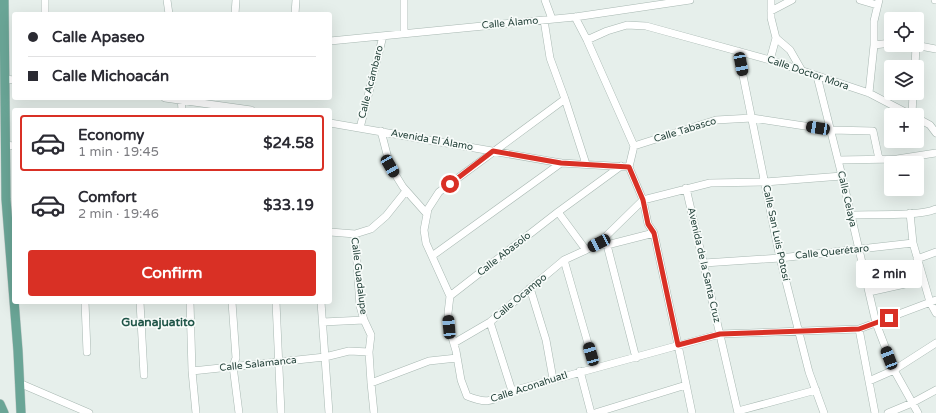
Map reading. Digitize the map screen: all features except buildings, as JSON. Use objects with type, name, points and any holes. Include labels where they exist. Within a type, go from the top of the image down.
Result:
[{"type":"main road","points":[[4,0],[10,79],[10,200],[12,241]]},
{"type":"main road","points":[[15,304],[20,413]]},
{"type":"main road","points":[[15,413],[20,394]]},
{"type":"main road","points":[[0,404],[4,413]]},
{"type":"street","points":[[45,0],[45,12]]},
{"type":"street","points":[[167,0],[169,12]]},
{"type":"street","points":[[235,12],[236,0]]},
{"type":"street","points":[[295,12],[296,0]]},
{"type":"street","points":[[404,0],[404,34]]},
{"type":"street","points":[[545,0],[552,19]]},
{"type":"street","name":"Calle Álamo","points":[[332,40],[575,17],[662,2],[690,0]]},
{"type":"street","points":[[770,60],[776,38],[771,11],[771,0]]},
{"type":"street","points":[[860,0],[878,3],[874,21],[874,46],[869,93]]},
{"type":"street","points":[[771,11],[789,1]]},
{"type":"street","points":[[575,17],[587,40],[634,146],[629,167],[643,200],[648,224],[654,233],[692,413]]},
{"type":"street","points":[[544,20],[550,58],[586,164]]},
{"type":"street","name":"Calle Doctor Mora","points":[[587,40],[608,31],[626,26],[646,26],[770,60],[869,93],[898,108]]},
{"type":"street","name":"Calle Acámbaro","points":[[360,128],[382,36]]},
{"type":"street","points":[[776,38],[790,50],[802,71]]},
{"type":"street","points":[[874,46],[884,44]]},
{"type":"street","points":[[924,47],[936,49]]},
{"type":"street","name":"Calle San Luis Potosí","points":[[738,51],[780,258],[809,372],[824,413]]},
{"type":"street","name":"Calle Celaya","points":[[817,76],[876,324],[894,370],[918,413]]},
{"type":"street","points":[[370,383],[429,361],[457,358],[448,320],[450,296],[426,243],[424,230],[428,209],[439,192],[565,99]]},
{"type":"street","points":[[189,100],[240,108]]},
{"type":"street","points":[[228,106],[229,100]]},
{"type":"street","name":"Calle Tabasco","points":[[634,146],[716,120],[752,118],[831,130],[873,130],[879,159]]},
{"type":"street","points":[[924,122],[930,125],[936,133]]},
{"type":"street","name":"Avenida El Álamo","points":[[332,123],[561,163],[629,167]]},
{"type":"street","points":[[381,131],[390,166],[406,191],[427,214]]},
{"type":"street","points":[[838,160],[897,159],[936,153]]},
{"type":"street","points":[[432,256],[561,163]]},
{"type":"street","name":"Calle Abasolo","points":[[450,296],[558,212],[621,166]]},
{"type":"street","points":[[643,200],[710,183],[765,182],[842,176]]},
{"type":"street","name":"Avenida de la Santa Cruz","points":[[686,188],[738,412]]},
{"type":"street","points":[[355,234],[371,229],[386,216],[406,191]]},
{"type":"street","name":"Calle Ocampo","points":[[454,344],[490,322],[564,260],[599,243],[643,200]]},
{"type":"street","points":[[851,215],[910,213],[936,209]]},
{"type":"street","points":[[558,212],[586,250]]},
{"type":"street","points":[[910,213],[913,243],[917,259],[936,313]]},
{"type":"street","name":"Calle Guadalupe","points":[[332,232],[355,234],[360,306],[364,320],[371,335],[369,352],[370,383],[374,413]]},
{"type":"street","points":[[599,243],[607,245],[654,233]]},
{"type":"street","name":"Calle Querétaro","points":[[704,263],[780,258],[913,243]]},
{"type":"street","points":[[607,245],[636,358]]},
{"type":"street","points":[[917,259],[936,252]]},
{"type":"street","points":[[564,260],[595,368]]},
{"type":"street","points":[[869,292],[924,280]]},
{"type":"street","points":[[530,288],[546,340],[553,379]]},
{"type":"street","name":"Calle Aconahuatl","points":[[457,358],[461,380],[467,396],[478,400],[490,401],[512,391],[580,371],[636,358],[720,334],[859,329],[876,324],[933,301]]},
{"type":"street","points":[[85,304],[87,352]]},
{"type":"street","points":[[140,304],[144,375]]},
{"type":"street","points":[[190,304],[192,371],[196,413]]},
{"type":"street","points":[[232,304],[236,358],[234,366],[239,413]]},
{"type":"street","points":[[276,304],[281,413]]},
{"type":"street","points":[[321,304],[330,411]]},
{"type":"street","points":[[323,322],[364,320]]},
{"type":"street","points":[[490,322],[512,391]]},
{"type":"street","points":[[859,329],[875,413]]},
{"type":"street","points":[[869,381],[894,370],[936,343]]},
{"type":"street","name":"Calle Salamanca","points":[[192,371],[325,357],[349,351],[369,352]]},
{"type":"street","points":[[580,371],[591,413]]},
{"type":"street","points":[[19,383],[89,413]]},
{"type":"street","points":[[595,413],[686,385]]},
{"type":"street","points":[[738,412],[816,390]]},
{"type":"street","points":[[888,413],[912,403],[936,390]]},
{"type":"district","name":"Guanajuatito","points":[[158,322]]},
{"type":"route","points":[[450,184],[493,151],[561,163],[629,167],[643,200],[648,224],[654,233],[678,345],[720,334],[859,329],[889,318]]}]
